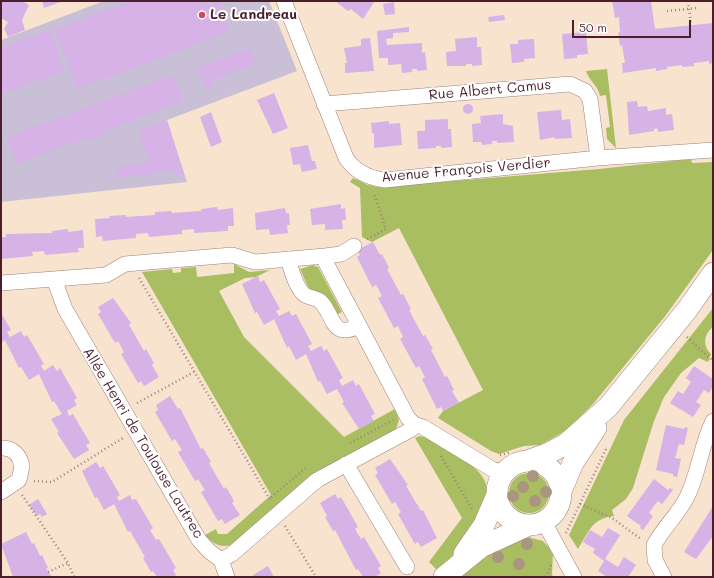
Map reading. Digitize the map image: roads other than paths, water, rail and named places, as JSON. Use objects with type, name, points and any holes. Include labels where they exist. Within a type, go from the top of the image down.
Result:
[{"type":"main road","points":[[449,572],[481,547],[537,523],[557,509],[562,492],[579,453],[608,407],[687,310],[713,273]]},
{"type":"main road","points":[[449,572],[478,534],[497,496],[498,488],[504,473],[515,465],[549,453],[566,444],[608,407]]},
{"type":"main road","points":[[527,461],[540,463],[552,470],[558,480],[562,492]]},
{"type":"main road","points":[[497,496],[502,510],[518,523],[537,523]]},
{"type":"street","name":"Avenue François Verdier","points":[[284,1],[348,161],[360,172],[368,176],[385,180],[598,158],[713,150]]},
{"type":"street","name":"Rue Albert Camus","points":[[324,104],[570,84],[584,91],[590,99],[598,158]]},
{"type":"street","points":[[1,284],[106,274],[122,264],[131,263],[232,254],[255,262],[341,254],[354,246]]},
{"type":"street","points":[[325,256],[326,263],[359,326],[406,413],[414,424],[423,427],[492,469],[504,473]]},
{"type":"street","points":[[289,259],[291,270],[302,292],[321,302],[334,326],[340,329],[348,330],[359,326]]},
{"type":"street","name":"Allée Henri de Toulouse Lautrec","points":[[54,279],[65,309],[200,540],[209,551],[222,560]]},
{"type":"street","points":[[664,577],[655,560],[654,546],[677,514],[687,497],[694,480],[706,436],[713,421]]},
{"type":"street","points":[[227,577],[222,560],[232,554],[317,480],[412,429],[414,424]]},
{"type":"street","points":[[1,448],[11,450],[17,454],[22,466],[12,483]]},
{"type":"street","points":[[346,464],[407,567]]},
{"type":"street","points":[[537,523],[574,577]]},
{"type":"place","name":"Le Landreau","points":[[202,15]]}]
